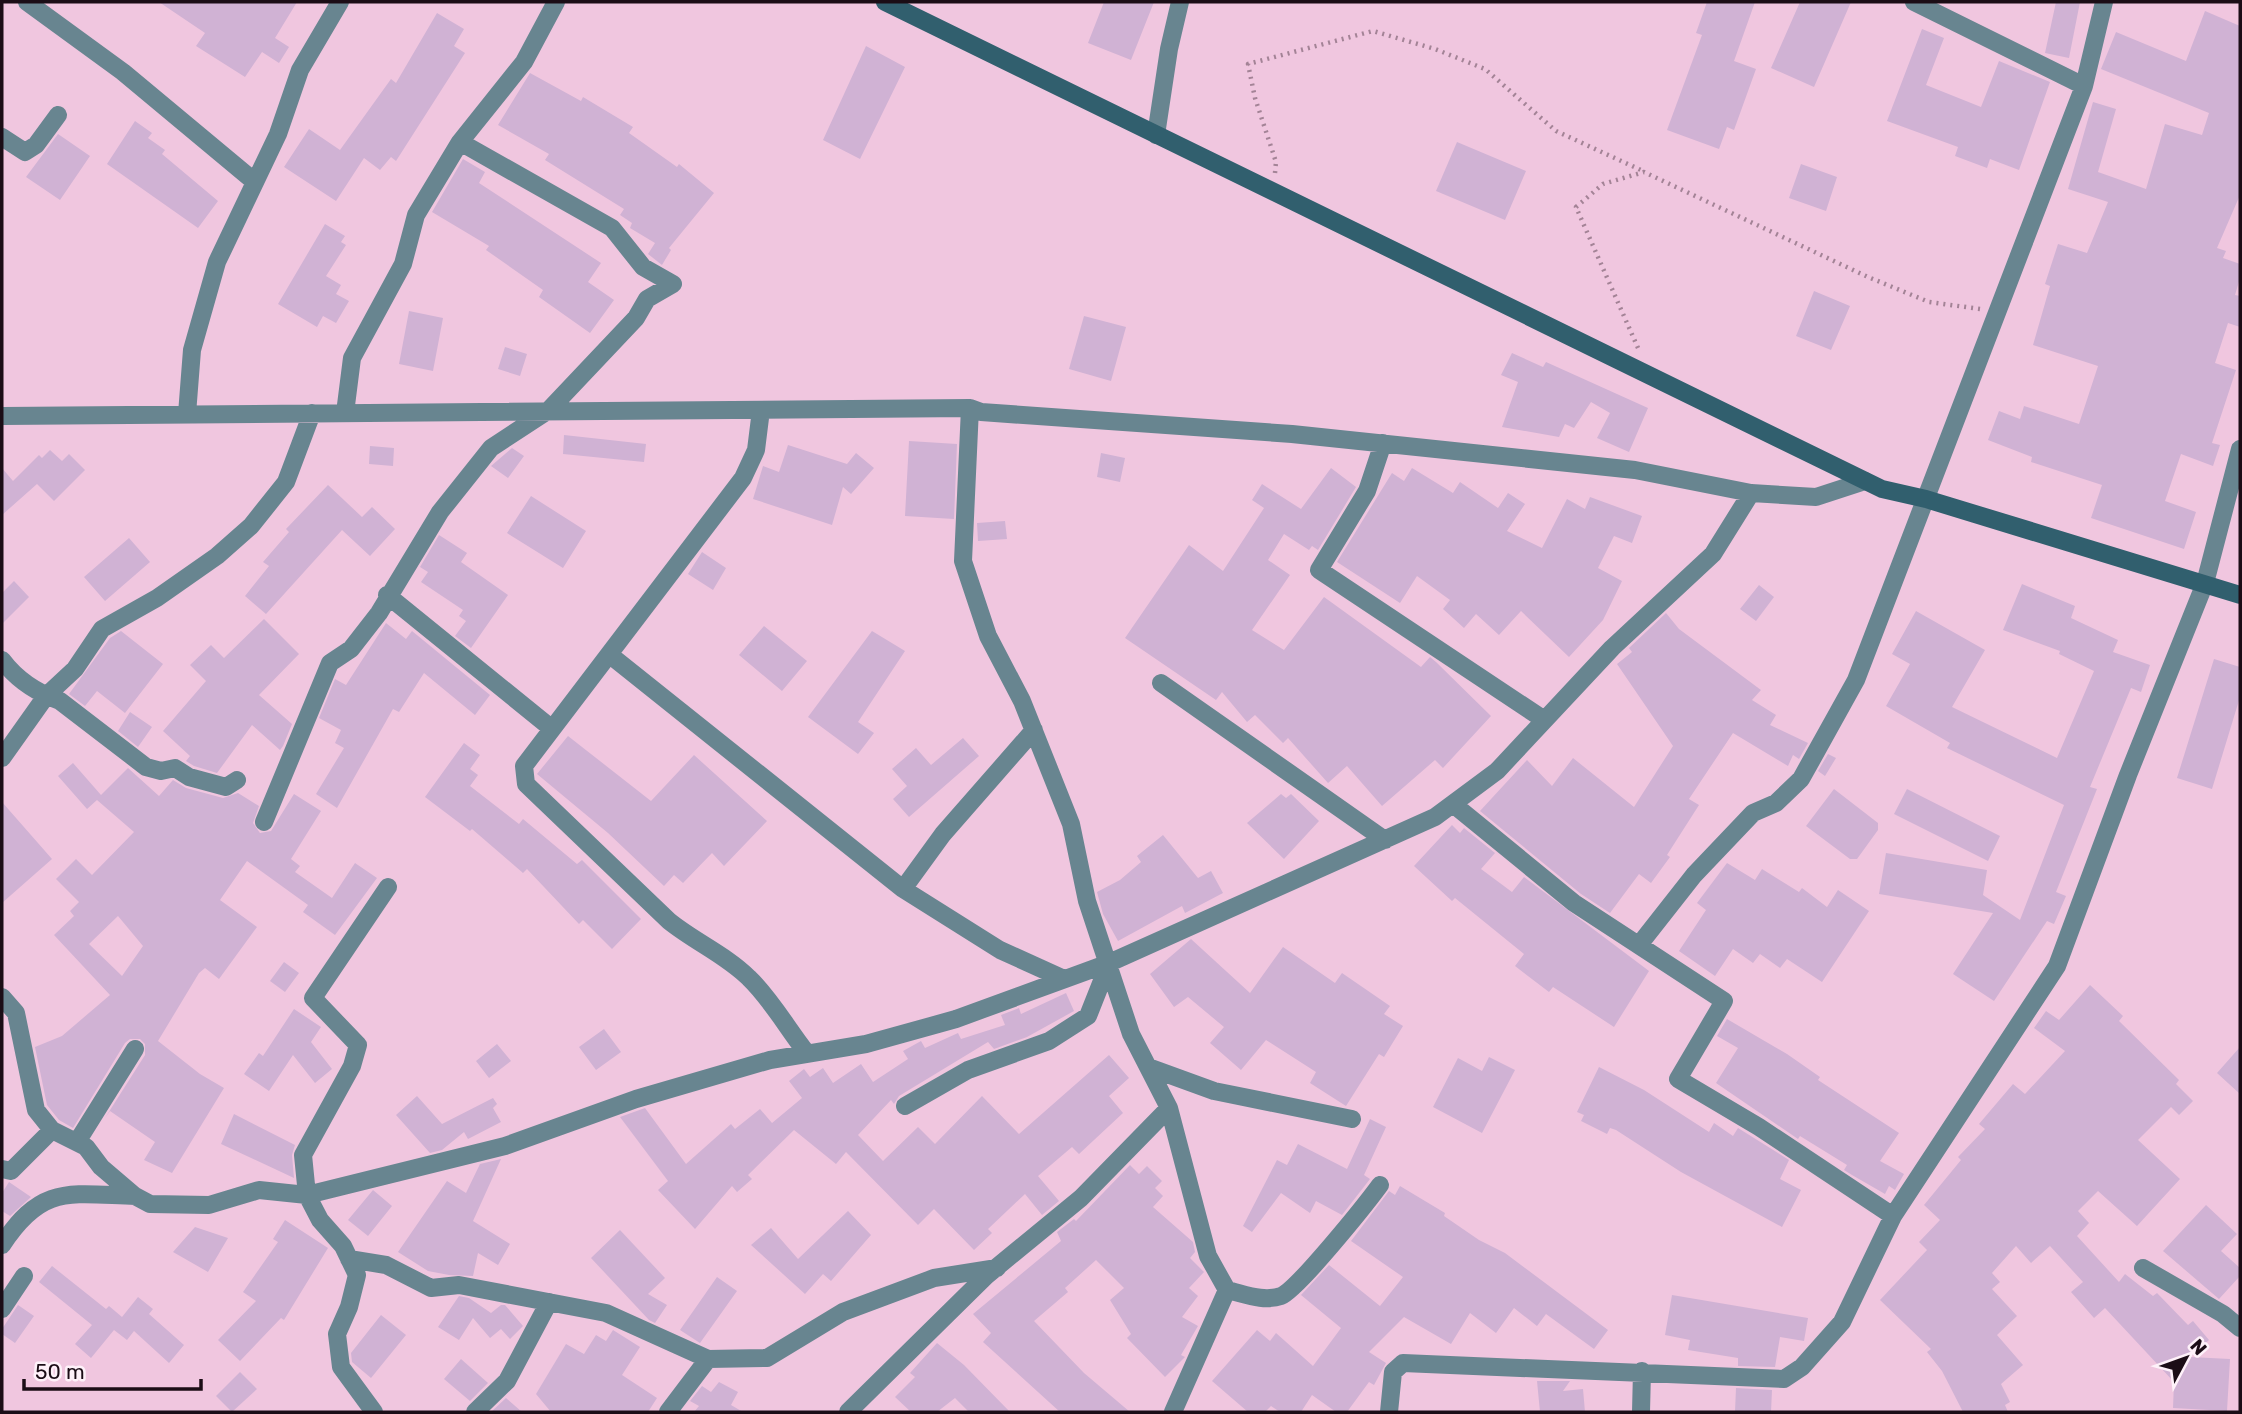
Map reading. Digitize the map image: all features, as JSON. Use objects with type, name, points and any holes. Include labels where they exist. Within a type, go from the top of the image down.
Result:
[{"type":"street","points":[[27,2],[123,72],[255,182]]},
{"type":"street","points":[[187,414],[192,351],[217,262],[278,134],[300,70],[340,2]]},
{"type":"street","points":[[345,412],[352,358],[403,264],[416,215],[460,142],[524,62],[556,2]]},
{"type":"street","points":[[885,2],[1882,489],[1926,499],[2240,595]]},
{"type":"street","points":[[1156,135],[1169,49],[1180,2]]},
{"type":"street","points":[[1914,2],[2084,86]]},
{"type":"street","points":[[1639,945],[1694,875],[1753,813],[1776,803],[1801,779],[1856,680],[2084,86],[2104,2]]},
{"type":"street","points":[[2,137],[25,152],[36,145],[58,115]]},
{"type":"street","points":[[264,822],[330,663],[351,649],[379,613],[387,595],[439,512],[491,448],[549,410],[636,318],[647,299],[673,284],[643,267],[612,228],[460,142]]},
{"type":"street","points":[[2,416],[970,408],[981,412],[1292,433],[1634,470],[1751,493],[1816,497],[1865,481]]},
{"type":"street","points":[[970,408],[963,561],[988,636],[1034,730],[1070,824],[1087,901],[1131,1034],[1169,1108],[1208,1256],[1227,1290],[1262,1298],[1283,1295],[1345,1231],[1380,1185]]},
{"type":"street","points":[[761,410],[756,450],[743,478],[524,766],[526,784],[670,921],[693,941],[715,951],[750,979],[806,1052]]},
{"type":"street","points":[[2,758],[46,696],[75,669],[102,629],[157,598],[217,556],[251,526],[286,482],[312,413]]},
{"type":"street","points":[[1383,443],[1367,491],[1319,570],[1543,719]]},
{"type":"street","points":[[1389,1412],[1393,1372],[1403,1363],[1784,1379],[1802,1367],[1842,1322],[1893,1216],[2057,966],[2127,775],[2205,583],[2240,449]]},
{"type":"street","points":[[2,997],[16,1013],[36,1110],[52,1130],[86,1147],[101,1167],[135,1196],[150,1204],[209,1205],[259,1190],[307,1195],[505,1146],[636,1099],[806,1052],[866,1044],[956,1019],[1109,963],[1435,817],[1497,771],[1543,719],[1713,554],[1751,493]]},
{"type":"street","points":[[387,595],[551,728]]},
{"type":"street","points":[[610,655],[903,889],[1000,950],[1064,979]]},
{"type":"street","points":[[2,660],[13,675],[46,696],[60,701],[146,767],[161,771],[175,768],[189,777],[226,787],[237,780]]},
{"type":"street","points":[[1161,683],[1385,840]]},
{"type":"street","points":[[903,889],[943,834],[1034,730]]},
{"type":"street","points":[[1453,804],[1574,904],[1724,1001],[1678,1079],[1759,1127],[1893,1216]]},
{"type":"street","points":[[374,1412],[341,1367],[337,1334],[349,1307],[357,1275],[342,1245],[320,1220],[307,1195],[303,1155],[352,1066],[358,1045],[313,999],[388,887]]},
{"type":"street","points":[[905,1105],[968,1070],[1049,1041],[1088,1016],[1109,963]]},
{"type":"street","points":[[77,1142],[135,1049]]},
{"type":"street","points":[[1148,1067],[1214,1091],[1283,1102],[1352,1119]]},
{"type":"street","points":[[848,1412],[997,1268],[1081,1198],[1169,1108]]},
{"type":"street","points":[[2,1169],[11,1171],[52,1130]]},
{"type":"street","points":[[2,1245],[17,1222],[34,1208],[63,1193],[135,1196]]},
{"type":"street","points":[[349,1259],[386,1265],[431,1288],[459,1285],[606,1313],[708,1359],[767,1358],[843,1312],[934,1278],[997,1268]]},
{"type":"street","points":[[2143,1268],[2222,1314],[2240,1328]]},
{"type":"street","points":[[2,1309],[24,1276]]},
{"type":"street","points":[[1172,1412],[1227,1290]]},
{"type":"street","points":[[475,1412],[507,1381],[549,1301]]},
{"type":"street","points":[[668,1412],[708,1359]]},
{"type":"street","points":[[1641,1412],[1642,1371]]},
{"type":"path","points":[[1274,193],[1276,162],[1255,98],[1248,64],[1373,30],[1435,48],[1485,69],[1556,131],[1821,256],[1929,302],[1998,312]]},
{"type":"path","points":[[1644,172],[1603,184],[1576,207],[1650,378]]},
{"type":"building","points":[[159,2],[297,2],[275,38],[289,47],[279,63],[262,52],[245,77],[196,46],[205,33]]},
{"type":"building","points":[[1104,2],[1154,2],[1131,60],[1088,43]]},
{"type":"building","points":[[1707,2],[1755,2],[1734,61],[1756,69],[1734,130],[1727,127],[1719,149],[1667,130],[1702,35],[1696,33]]},
{"type":"building","points":[[1800,2],[1851,2],[1814,87],[1771,68]]},
{"type":"building","points":[[2056,2],[2080,2],[2069,58],[2045,53]]},
{"type":"building","points":[[2205,11],[2240,26],[2240,195],[2217,248],[2226,251],[2223,258],[2240,264],[2240,278],[2235,295],[2240,296],[2240,327],[2228,323],[2215,363],[2236,370],[2212,443],[2220,445],[2213,466],[2181,454],[2165,501],[2196,512],[2184,549],[2091,518],[2102,485],[2031,462],[2032,457],[1988,440],[1999,411],[2020,419],[2024,406],[2079,424],[2098,366],[2033,345],[2050,286],[2045,284],[2058,244],[2087,253],[2108,202],[2068,189],[2093,102],[2116,109],[2098,172],[2146,189],[2165,124],[2202,135],[2209,113],[2101,69],[2116,32],[2186,61]]},
{"type":"building","points":[[437,13],[464,29],[454,46],[465,53],[396,161],[391,157],[380,170],[364,158],[336,201],[284,167],[309,129],[340,150],[391,79],[396,83]]},
{"type":"building","points":[[1922,29],[1944,38],[1926,85],[1981,107],[1999,61],[2050,82],[2019,170],[1990,159],[1987,168],[1955,156],[1958,147],[1887,121]]},
{"type":"building","points":[[866,46],[905,67],[860,159],[823,140]]},
{"type":"building","points":[[530,73],[581,101],[583,97],[633,127],[629,133],[677,167],[679,164],[714,193],[669,248],[671,250],[662,265],[648,254],[655,243],[630,228],[632,223],[620,215],[624,209],[545,160],[549,154],[498,125]]},
{"type":"building","points":[[135,121],[152,133],[148,138],[165,150],[162,154],[218,201],[198,228],[107,164]]},
{"type":"building","points":[[58,134],[90,156],[60,200],[26,177]]},
{"type":"building","points":[[1457,142],[1526,171],[1505,220],[1436,191]]},
{"type":"building","points":[[463,159],[485,172],[479,183],[601,263],[588,282],[614,300],[590,333],[539,297],[543,290],[486,250],[489,246],[432,212]]},
{"type":"building","points":[[1801,164],[1837,177],[1826,211],[1789,198]]},
{"type":"building","points":[[325,224],[345,236],[341,242],[346,245],[326,276],[341,285],[336,294],[349,301],[336,323],[323,316],[317,327],[278,304]]},
{"type":"building","points":[[1814,291],[1850,306],[1831,350],[1796,336]]},
{"type":"building","points":[[409,311],[443,318],[433,371],[399,364]]},
{"type":"building","points":[[1084,316],[1126,327],[1111,381],[1069,369]]},
{"type":"building","points":[[505,347],[527,354],[520,376],[498,369]]},
{"type":"building","points":[[1512,353],[1543,367],[1546,362],[1648,408],[1629,452],[1597,438],[1610,413],[1591,402],[1574,428],[1565,424],[1559,437],[1502,427],[1518,382],[1501,375]]},
{"type":"building","points":[[564,435],[646,444],[644,462],[563,454]]},
{"type":"building","points":[[909,441],[957,444],[954,519],[905,516]]},
{"type":"building","points":[[788,445],[847,464],[856,453],[874,468],[851,494],[843,487],[832,525],[753,499],[763,466],[779,472]]},
{"type":"building","points":[[370,446],[394,448],[393,466],[369,464]]},
{"type":"building","points":[[512,448],[524,456],[508,478],[491,466]]},
{"type":"building","points":[[50,450],[62,461],[69,454],[85,470],[54,501],[37,484],[2,515],[2,468],[13,481],[39,455],[42,458]]},
{"type":"building","points":[[1101,453],[1125,458],[1120,482],[1097,477]]},
{"type":"building","points":[[1331,468],[1356,487],[1318,550],[1312,546],[1309,550],[1284,534],[1268,560],[1290,575],[1252,630],[1284,650],[1324,597],[1421,667],[1430,657],[1491,716],[1443,768],[1435,760],[1382,806],[1347,766],[1328,783],[1288,738],[1283,743],[1255,715],[1247,722],[1222,692],[1216,700],[1125,638],[1189,545],[1223,571],[1264,508],[1252,500],[1262,484],[1301,509]]},
{"type":"building","points":[[1412,468],[1453,493],[1460,482],[1498,508],[1508,493],[1525,504],[1507,531],[1542,548],[1567,499],[1585,509],[1590,497],[1642,516],[1632,543],[1614,536],[1598,568],[1622,581],[1603,620],[1569,657],[1521,611],[1499,635],[1476,614],[1464,628],[1443,609],[1450,600],[1417,576],[1400,603],[1337,562],[1392,473],[1404,481]]},
{"type":"building","points":[[328,485],[362,517],[372,507],[395,529],[370,556],[342,530],[266,614],[245,596],[269,566],[263,562],[289,532],[286,529]]},
{"type":"building","points":[[531,496],[586,531],[563,568],[507,533]]},
{"type":"building","points":[[1005,521],[1007,539],[978,541],[977,523]]},
{"type":"building","points":[[439,535],[467,553],[461,562],[508,595],[471,648],[455,636],[466,621],[459,616],[463,610],[421,582],[428,572],[420,567]]},
{"type":"building","points":[[129,538],[150,562],[105,601],[84,577]]},
{"type":"building","points":[[702,552],[726,568],[713,590],[688,574]]},
{"type":"building","points":[[14,581],[29,597],[2,624],[2,593]]},
{"type":"building","points":[[2022,584],[2075,606],[2071,618],[2118,640],[2113,652],[2150,665],[2141,692],[2131,688],[2090,787],[2097,789],[2056,892],[2066,896],[2054,924],[2047,921],[1994,1001],[1953,974],[1993,913],[1879,894],[1886,853],[1987,870],[1983,895],[2020,920],[2064,805],[1947,748],[1950,743],[1886,706],[1910,664],[1892,654],[1916,611],[1985,650],[1952,707],[2057,758],[2094,671],[2059,654],[2060,651],[2003,630]]},
{"type":"building","points":[[1759,585],[1774,597],[1756,621],[1740,609]]},
{"type":"building","points":[[1666,613],[1679,629],[1761,690],[1752,700],[1776,715],[1770,725],[1808,743],[1799,759],[1793,755],[1788,766],[1733,733],[1689,799],[1699,805],[1667,855],[1670,857],[1651,883],[1639,874],[1610,913],[1581,894],[1480,811],[1527,760],[1552,786],[1573,758],[1634,807],[1673,746],[1617,664],[1632,652],[1629,648]]},
{"type":"building","points":[[264,619],[299,654],[259,695],[292,724],[283,746],[280,750],[252,725],[217,773],[194,766],[186,761],[190,756],[163,731],[206,681],[190,665],[211,645],[224,658]]},
{"type":"building","points":[[386,623],[406,639],[412,631],[490,695],[475,715],[424,673],[399,712],[393,709],[337,808],[316,794],[344,748],[335,743],[341,730],[319,718],[335,679],[346,685]]},
{"type":"building","points":[[764,626],[807,661],[782,691],[739,655]]},
{"type":"building","points":[[121,631],[163,664],[125,713],[97,691],[85,706],[69,694],[110,638]]},
{"type":"building","points":[[872,631],[905,651],[858,722],[874,733],[858,754],[808,717]]},
{"type":"building","points":[[2214,659],[2240,667],[2240,697],[2212,789],[2177,778]]},
{"type":"building","points":[[130,712],[152,727],[138,747],[118,731]]},
{"type":"building","points":[[568,736],[651,801],[694,755],[767,821],[724,866],[712,853],[683,883],[674,875],[664,886],[608,833],[537,774]]},
{"type":"building","points":[[963,738],[979,756],[909,817],[893,799],[907,786],[892,769],[916,748],[931,765]]},
{"type":"building","points":[[464,743],[480,755],[470,769],[478,775],[470,786],[519,824],[523,819],[577,864],[582,860],[641,919],[612,949],[583,920],[579,924],[527,869],[523,873],[472,829],[470,831],[425,797]]},
{"type":"building","points":[[1828,754],[1836,758],[1825,776],[1818,771]]},
{"type":"building","points":[[73,763],[101,795],[128,768],[159,796],[173,780],[186,788],[223,798],[238,793],[259,806],[253,823],[260,833],[271,831],[294,794],[321,811],[291,859],[300,866],[295,872],[332,898],[355,863],[377,878],[335,935],[303,912],[308,905],[247,861],[220,900],[257,927],[219,979],[205,968],[199,973],[158,1041],[200,1074],[224,1088],[172,1173],[144,1160],[155,1142],[110,1111],[105,1118],[145,1055],[145,1044],[140,1039],[130,1039],[125,1043],[73,1128],[59,1120],[47,1105],[35,1047],[62,1036],[110,995],[54,935],[74,916],[70,911],[79,902],[56,879],[76,859],[92,875],[134,832],[97,800],[87,809],[58,776]],"holes":[[[118,916],[143,946],[122,976],[89,944]]]},
{"type":"building","points":[[1834,789],[1878,823],[1878,830],[1857,859],[1850,859],[1806,826]]},
{"type":"building","points":[[1907,789],[2000,836],[1988,861],[1894,814]]},
{"type":"building","points":[[1281,794],[1286,798],[1291,794],[1319,821],[1284,859],[1247,823]]},
{"type":"building","points":[[2,802],[52,859],[2,903]]},
{"type":"building","points":[[1452,825],[1460,833],[1464,828],[1495,853],[1481,869],[1512,892],[1524,877],[1649,971],[1614,1027],[1553,987],[1549,992],[1515,966],[1524,954],[1455,898],[1452,901],[1414,866]]},
{"type":"building","points":[[1163,835],[1198,878],[1211,871],[1223,893],[1185,913],[1182,906],[1118,941],[1103,914],[1097,892],[1120,880],[1141,862],[1137,856]]},
{"type":"building","points":[[1727,863],[1755,880],[1762,869],[1799,892],[1802,888],[1827,907],[1838,890],[1869,911],[1822,982],[1787,959],[1780,968],[1760,954],[1753,963],[1733,949],[1715,976],[1679,951],[1706,910],[1697,903]]},
{"type":"building","points":[[1191,939],[1250,993],[1283,947],[1335,983],[1342,973],[1390,1006],[1384,1014],[1403,1026],[1384,1057],[1379,1054],[1346,1106],[1310,1083],[1316,1072],[1266,1040],[1241,1070],[1210,1043],[1224,1027],[1188,997],[1174,1007],[1150,974]]},
{"type":"building","points":[[284,962],[299,973],[285,992],[270,981]]},
{"type":"building","points":[[2090,985],[2123,1016],[2119,1021],[2179,1080],[2176,1084],[2193,1101],[2179,1115],[2171,1107],[2138,1140],[2180,1179],[2137,1226],[2098,1191],[2078,1211],[2089,1223],[2077,1236],[2119,1282],[2125,1274],[2153,1296],[2157,1293],[2188,1325],[2193,1321],[2209,1340],[2190,1357],[2230,1359],[2227,1411],[2173,1408],[2174,1382],[2105,1308],[2094,1318],[2071,1292],[2083,1282],[2050,1246],[2031,1263],[2016,1246],[1992,1273],[2000,1282],[1992,1289],[2017,1316],[1997,1335],[2023,1365],[2001,1384],[2010,1402],[2005,1405],[2008,1412],[1963,1412],[1942,1371],[1927,1352],[1931,1349],[1880,1300],[1927,1250],[1919,1242],[1940,1220],[1924,1205],[1961,1160],[1958,1157],[1985,1129],[1979,1124],[2013,1084],[2025,1094],[2065,1051],[2034,1028],[2046,1011],[2059,1020]]},
{"type":"building","points":[[1066,993],[1074,1011],[1027,1037],[994,1049],[988,1042],[899,1096],[894,1104],[891,1100],[858,1135],[883,1161],[918,1127],[935,1144],[982,1096],[1019,1134],[1109,1055],[1129,1078],[1109,1096],[1123,1113],[1079,1154],[1072,1147],[1038,1176],[1059,1201],[1042,1215],[1025,1194],[988,1229],[992,1233],[974,1250],[934,1209],[918,1225],[846,1152],[836,1164],[794,1130],[748,1175],[752,1179],[737,1192],[732,1186],[695,1229],[658,1190],[668,1181],[620,1117],[645,1108],[686,1164],[731,1124],[735,1129],[760,1109],[772,1123],[802,1098],[789,1081],[804,1069],[810,1077],[823,1068],[833,1083],[861,1064],[873,1082],[908,1059],[903,1051],[921,1041],[925,1048],[958,1033],[961,1039],[1005,1025],[1001,1015],[1019,1008],[1021,1014]]},
{"type":"building","points":[[294,1009],[321,1027],[311,1042],[332,1069],[315,1083],[293,1055],[269,1091],[244,1074],[259,1053],[263,1056]]},
{"type":"building","points":[[1727,1019],[1787,1054],[1820,1077],[1818,1080],[1899,1133],[1880,1161],[1904,1174],[1895,1190],[1889,1186],[1885,1194],[1852,1175],[1844,1170],[1847,1165],[1800,1136],[1798,1139],[1716,1083],[1738,1048],[1717,1036]]},
{"type":"building","points":[[604,1029],[621,1052],[596,1070],[579,1047]]},
{"type":"building","points":[[497,1044],[511,1061],[489,1078],[476,1061]]},
{"type":"building","points":[[2240,1047],[2240,1094],[2217,1073]]},
{"type":"building","points":[[1489,1057],[1515,1070],[1482,1133],[1433,1107],[1458,1058],[1482,1071]]},
{"type":"building","points":[[1599,1067],[1644,1090],[1709,1132],[1714,1123],[1733,1136],[1738,1128],[1789,1160],[1780,1179],[1801,1190],[1782,1227],[1681,1172],[1616,1130],[1610,1128],[1607,1134],[1581,1121],[1584,1115],[1577,1112]]},
{"type":"building","points":[[417,1096],[442,1124],[493,1098],[497,1104],[493,1108],[501,1122],[468,1139],[464,1132],[442,1150],[430,1153],[396,1115]]},
{"type":"building","points":[[234,1114],[295,1145],[292,1155],[294,1178],[221,1144]]},
{"type":"building","points":[[1370,1119],[1386,1127],[1364,1175],[1370,1179],[1342,1215],[1316,1201],[1310,1213],[1281,1193],[1252,1232],[1243,1226],[1277,1160],[1287,1165],[1298,1144],[1347,1169]]},
{"type":"building","points":[[501,1159],[473,1221],[510,1244],[498,1265],[478,1253],[473,1276],[449,1275],[428,1271],[398,1252],[447,1181],[466,1193],[480,1164]]},
{"type":"building","points":[[1130,1165],[1139,1174],[1147,1166],[1162,1181],[1155,1188],[1163,1196],[1153,1207],[1193,1242],[1195,1252],[1190,1258],[1204,1272],[1189,1288],[1198,1296],[1182,1317],[1198,1326],[1181,1355],[1185,1357],[1165,1377],[1127,1338],[1131,1334],[1110,1300],[1124,1288],[1096,1260],[1065,1288],[1068,1292],[1034,1321],[1084,1373],[1130,1412],[1060,1412],[983,1342],[991,1333],[973,1314],[1061,1241],[1057,1232],[1074,1219],[1076,1221]]},
{"type":"building","points":[[9,1182],[31,1197],[10,1216],[2,1211],[2,1193]]},
{"type":"building","points":[[1400,1186],[1445,1213],[1444,1216],[1479,1240],[1505,1253],[1608,1330],[1594,1349],[1546,1314],[1537,1326],[1514,1308],[1496,1333],[1470,1313],[1451,1344],[1404,1317],[1369,1352],[1386,1363],[1374,1385],[1369,1382],[1347,1412],[1336,1412],[1312,1395],[1301,1412],[1280,1412],[1271,1406],[1265,1412],[1248,1412],[1212,1381],[1257,1330],[1270,1341],[1276,1333],[1313,1366],[1341,1328],[1301,1295],[1329,1265],[1380,1306],[1403,1277],[1351,1241],[1389,1191],[1395,1195]]},
{"type":"building","points":[[373,1190],[392,1206],[368,1236],[348,1220]]},
{"type":"building","points":[[2206,1205],[2237,1234],[2221,1251],[2240,1268],[2240,1276],[2219,1299],[2163,1251]]},
{"type":"building","points":[[848,1211],[871,1235],[831,1281],[823,1274],[805,1294],[751,1245],[771,1228],[798,1259]]},
{"type":"building","points":[[285,1220],[328,1248],[284,1320],[281,1318],[240,1361],[218,1340],[256,1301],[243,1292],[278,1242],[273,1239]]},
{"type":"building","points":[[195,1227],[228,1238],[208,1272],[173,1252]]},
{"type":"building","points":[[620,1230],[665,1278],[648,1294],[667,1305],[655,1323],[649,1320],[591,1258]]},
{"type":"building","points":[[52,1266],[106,1309],[109,1306],[122,1317],[138,1297],[153,1309],[149,1314],[184,1345],[169,1363],[134,1331],[127,1340],[114,1330],[91,1358],[75,1344],[92,1325],[39,1282]]},
{"type":"building","points":[[717,1277],[737,1291],[700,1343],[680,1330]]},
{"type":"building","points":[[1672,1295],[1808,1318],[1804,1341],[1780,1337],[1775,1367],[1738,1366],[1738,1358],[1688,1350],[1690,1340],[1665,1335]]},
{"type":"building","points":[[459,1296],[469,1298],[491,1313],[505,1305],[523,1326],[510,1339],[501,1329],[490,1338],[473,1318],[459,1340],[438,1327]]},
{"type":"building","points":[[18,1305],[34,1316],[15,1343],[2,1334],[2,1329]]},
{"type":"building","points":[[381,1315],[406,1335],[371,1378],[352,1362],[351,1353]]},
{"type":"building","points":[[613,1330],[640,1347],[622,1375],[657,1398],[648,1412],[551,1412],[536,1394],[566,1344],[584,1354],[596,1335],[606,1341]]},
{"type":"building","points":[[937,1343],[964,1365],[1010,1412],[969,1412],[955,1398],[937,1412],[911,1412],[895,1397],[915,1377],[910,1373]]},
{"type":"building","points":[[461,1359],[488,1383],[470,1401],[444,1379]]},
{"type":"building","points":[[240,1372],[257,1389],[232,1412],[216,1396]]},
{"type":"building","points":[[1537,1381],[1570,1381],[1563,1391],[1583,1389],[1585,1412],[1540,1412]]},
{"type":"building","points":[[719,1382],[738,1392],[731,1405],[743,1412],[694,1412],[699,1406],[690,1401],[702,1386],[711,1392]]},
{"type":"building","points":[[1736,1388],[1772,1390],[1771,1412],[1735,1412]]},
{"type":"building","points":[[506,1398],[522,1412],[491,1412]]}]
